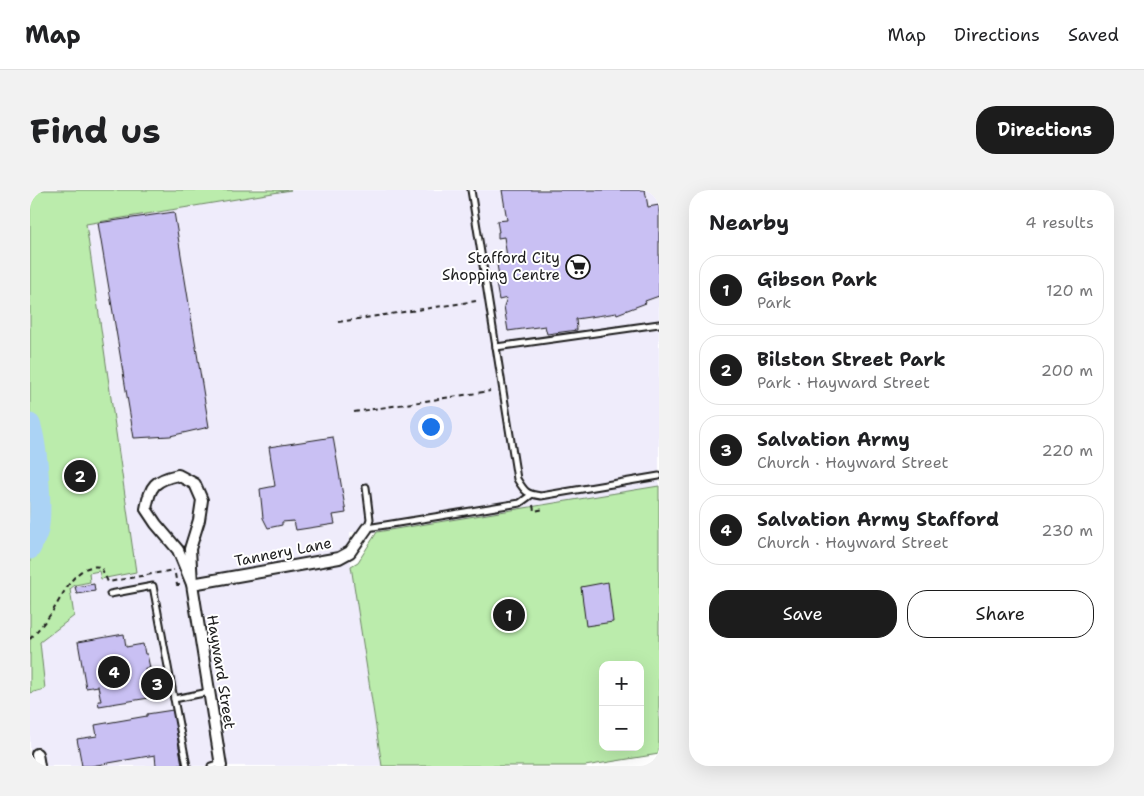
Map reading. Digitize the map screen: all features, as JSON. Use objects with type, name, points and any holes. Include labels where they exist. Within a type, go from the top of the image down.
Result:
[{"type":"street","name":"Hayward Street","points":[[192,584],[178,550],[146,509],[149,491],[161,479],[178,475],[195,484],[202,500],[199,520],[190,549],[192,584],[210,692],[217,765]]},
{"type":"street","name":"Tannery Lane","points":[[192,584],[339,558],[350,552],[367,528]]},
{"type":"street","points":[[37,754],[39,766]]},
{"type":"lane","points":[[471,190],[517,479],[524,491],[531,495],[541,496],[659,476]]},
{"type":"lane","points":[[496,347],[659,324]]},
{"type":"lane","points":[[366,487],[370,519],[367,528],[520,503],[531,495]]},
{"type":"lane","points":[[110,594],[154,586],[187,766]]},
{"type":"lane","points":[[174,699],[210,692]]},
{"type":"path","points":[[338,322],[476,301]]},
{"type":"path","points":[[354,412],[490,391]]},
{"type":"path","points":[[531,495],[534,511],[544,509]]},
{"type":"shaded area","points":[[291,190],[659,190],[659,486],[377,532],[350,532],[351,566],[382,766],[30,766],[30,693],[45,689],[39,642],[74,616],[70,590],[75,585],[90,582],[88,573],[99,571],[101,579],[136,572],[86,224]]},
{"type":"green space","points":[[30,190],[291,190],[86,224],[136,572],[101,579],[99,571],[89,573],[90,582],[75,585],[70,589],[74,616],[40,642],[45,689],[30,693]]},
{"type":"green space","points":[[659,486],[659,754],[585,766],[382,766],[351,566],[358,562],[377,532]]},
{"type":"building","name":"Stafford City Shopping Centre","points":[[502,190],[645,190],[648,207],[659,205],[659,296],[617,314],[576,319],[577,330],[547,334],[545,326],[508,331],[504,306],[507,298],[499,300],[496,283],[504,282],[499,276],[496,259],[507,257],[504,237],[498,238],[497,221],[507,220]]},
{"type":"building","points":[[174,212],[209,427],[170,436],[134,438],[98,223]]},
{"type":"building","points":[[333,437],[346,513],[333,515],[335,524],[296,530],[294,521],[282,522],[282,525],[268,528],[263,518],[260,489],[275,486],[269,447]]},
{"type":"building","points":[[608,582],[613,622],[586,626],[581,587]]},
{"type":"building","points":[[94,584],[95,591],[77,594],[75,587]]},
{"type":"building","points":[[124,634],[126,647],[143,644],[150,668],[145,668],[146,676],[151,675],[152,680],[164,678],[166,690],[154,692],[155,697],[99,706],[98,701],[101,701],[98,686],[86,688],[78,642]]},
{"type":"building","points":[[173,710],[182,765],[156,766],[155,755],[82,766],[77,739],[97,736],[95,725]]},
{"type":"waterway","points":[[30,424],[33,433],[40,494],[38,530],[30,549]]},
{"type":"place","name":"Stafford City Shopping Centre","points":[[578,267]]},
{"type":"place","name":"Bilston Street Park","points":[[80,476]]},
{"type":"place","name":"Gibson Park","points":[[509,615]]},
{"type":"place","name":"Salvation Army Stafford","points":[[114,672]]},
{"type":"place","name":"Salvation Army","points":[[157,684]]}]
